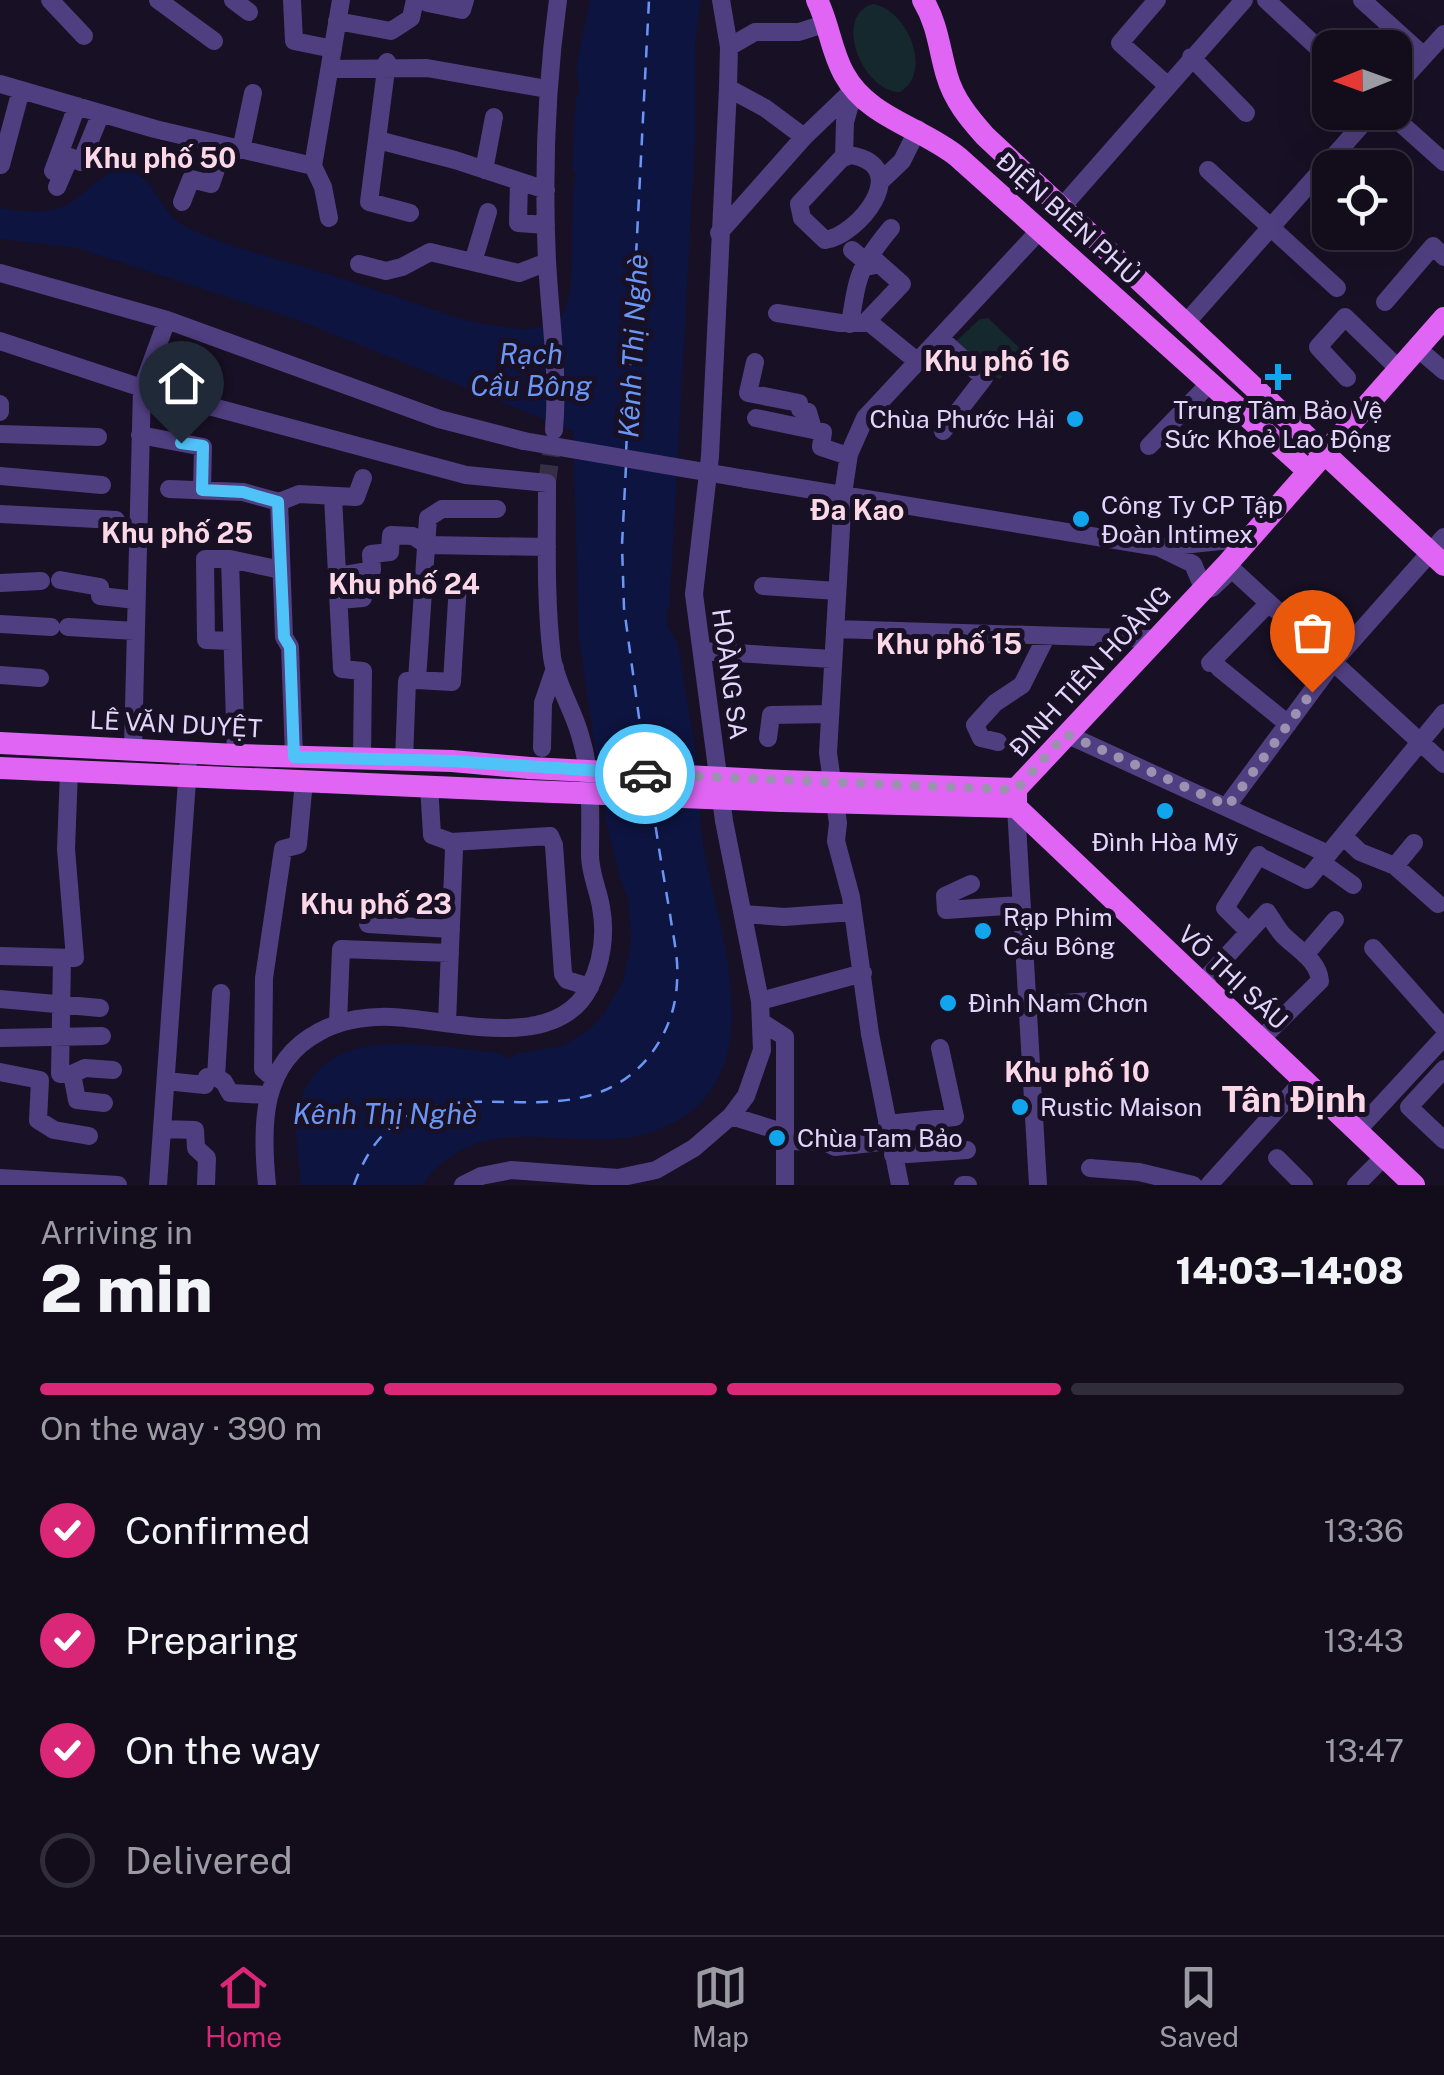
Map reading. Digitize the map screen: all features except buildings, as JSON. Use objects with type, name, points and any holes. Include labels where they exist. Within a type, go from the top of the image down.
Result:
[{"type":"main road","points":[[816,0],[841,69],[854,90]]},
{"type":"main road","name":"ÐIỆN BIÊN PHỦ","points":[[923,0],[939,36],[951,87],[964,111],[985,136],[1288,421],[1439,552]]},
{"type":"main road","name":"ÐIỆN BIÊN PHỦ","points":[[854,90],[876,111],[918,129],[958,156],[1307,470]]},
{"type":"main road","name":"ĐINH TIÊN HOÀNG","points":[[1016,798],[1066,734],[1204,590],[1444,318]]},
{"type":"main road","points":[[1271,441],[1284,433],[1288,421]]},
{"type":"main road","name":"LÊ VĂN DUYỆT","points":[[0,743],[534,769]]},
{"type":"main road","name":"LÊ VĂN DUYỆT","points":[[0,768],[428,785],[534,769]]},
{"type":"main road","points":[[534,769],[782,791],[1016,798]]},
{"type":"main road","name":"VÕ THỊ SÁU","points":[[1016,798],[1200,984],[1414,1185]]},
{"type":"street","points":[[50,0],[84,36]]},
{"type":"street","points":[[158,0],[214,40]]},
{"type":"street","points":[[233,0],[248,12]]},
{"type":"street","points":[[292,0],[294,41],[333,49]]},
{"type":"street","points":[[329,218],[314,166],[341,0]]},
{"type":"street","points":[[337,21],[391,31],[411,18],[422,1],[462,10],[465,0]]},
{"type":"street","points":[[554,430],[556,344],[547,262],[546,190],[547,89],[558,0]]},
{"type":"street","name":"HOÀNG SA","points":[[463,1185],[481,1176],[511,1170],[618,1178],[656,1170],[694,1148],[730,1116],[746,1096],[762,1050],[760,1001],[724,821],[694,594],[710,456],[728,88],[729,47],[721,0]]},
{"type":"street","points":[[1157,0],[1120,42],[1168,86]]},
{"type":"street","points":[[1062,208],[1244,0]]},
{"type":"street","points":[[1266,0],[1312,42]]},
{"type":"street","points":[[1362,0],[1424,56]]},
{"type":"street","points":[[729,47],[755,32],[798,32],[827,23]]},
{"type":"street","points":[[1412,69],[1444,34]]},
{"type":"street","points":[[1191,58],[1246,112]]},
{"type":"street","points":[[330,69],[387,65],[427,68],[547,89]]},
{"type":"street","points":[[387,65],[369,202],[410,213]]},
{"type":"street","points":[[0,84],[233,148],[314,166]]},
{"type":"street","points":[[728,88],[765,108],[804,137]]},
{"type":"street","points":[[1,165],[20,90]]},
{"type":"street","points":[[719,233],[804,137],[854,90]]},
{"type":"street","points":[[844,157],[845,122],[854,90]]},
{"type":"street","points":[[182,202],[191,179],[211,184],[233,148],[253,93]]},
{"type":"street","points":[[78,106],[52,186],[70,158],[81,162],[101,113]]},
{"type":"street","points":[[484,170],[494,117]]},
{"type":"street","points":[[881,182],[864,160],[844,157],[800,204],[802,218],[820,238],[830,240],[840,235],[877,200],[881,182],[902,161],[918,129]]},
{"type":"street","points":[[1344,150],[1359,130]]},
{"type":"street","points":[[1408,130],[1444,162]]},
{"type":"street","points":[[378,140],[546,190]]},
{"type":"street","points":[[1208,170],[1337,288]]},
{"type":"street","points":[[519,181],[516,230],[546,225]]},
{"type":"street","points":[[1185,324],[1312,188]]},
{"type":"street","points":[[473,262],[488,212]]},
{"type":"street","points":[[857,323],[858,256],[891,228]]},
{"type":"street","points":[[900,1185],[852,905],[854,882],[833,792],[832,658],[848,456],[865,418],[1041,230]]},
{"type":"street","points":[[1384,302],[1433,246],[1444,257]]},
{"type":"street","points":[[359,264],[386,271],[430,252],[519,273],[547,262]]},
{"type":"street","points":[[857,323],[894,295],[902,284],[876,261],[871,266],[858,256]]},
{"type":"street","points":[[0,273],[167,320],[440,419],[524,440],[1158,547],[1248,538]]},
{"type":"street","points":[[1347,378],[1318,347],[1351,310],[1399,369]]},
{"type":"street","points":[[777,313],[857,323],[918,362]]},
{"type":"street","points":[[133,748],[142,388],[167,320]]},
{"type":"street","points":[[940,338],[984,378],[944,431]]},
{"type":"street","points":[[0,341],[142,388],[466,475],[547,483],[554,668],[582,740],[593,818],[591,872],[604,926],[602,949],[590,987],[564,1014],[536,1024],[488,1029],[391,1016],[338,1022],[304,1040],[282,1062],[271,1087],[263,1120],[266,1185]]},
{"type":"street","points":[[1417,348],[1444,371]]},
{"type":"street","points":[[756,362],[748,394],[799,403],[800,410],[808,412],[812,429]]},
{"type":"street","points":[[1149,446],[1209,384]]},
{"type":"street","points":[[756,418],[822,432],[821,447],[848,456]]},
{"type":"street","points":[[0,434],[98,438]]},
{"type":"street","points":[[140,435],[204,437],[202,490]]},
{"type":"street","points":[[0,476],[102,485]]},
{"type":"street","points":[[169,488],[243,492],[278,502],[299,494],[356,498],[364,478]]},
{"type":"street","points":[[333,497],[342,670],[363,670],[362,758]]},
{"type":"street","points":[[278,502],[294,757]]},
{"type":"street","points":[[417,680],[428,518],[442,508],[498,509]]},
{"type":"street","points":[[0,514],[116,520]]},
{"type":"street","points":[[338,576],[372,570],[371,554],[390,552],[391,535],[413,536],[427,545],[547,547]]},
{"type":"street","points":[[1158,547],[1194,564],[1204,590]]},
{"type":"street","points":[[1228,806],[1335,660],[1439,552]]},
{"type":"street","points":[[236,755],[230,558],[281,570]]},
{"type":"street","name":"ĐINH TIÊN HOÀNG","points":[[1204,590],[1235,572],[1270,602]]},
{"type":"street","points":[[0,584],[51,580],[94,584],[100,587],[100,596],[136,600]]},
{"type":"street","points":[[404,760],[407,681],[452,682],[458,584]]},
{"type":"street","points":[[764,586],[837,592]]},
{"type":"street","points":[[339,600],[362,598]]},
{"type":"street","points":[[1288,724],[1214,665],[1270,602],[1444,764]]},
{"type":"street","points":[[0,624],[135,631]]},
{"type":"street","points":[[834,628],[1159,639]]},
{"type":"street","points":[[998,742],[981,738],[974,726],[996,703],[1022,685],[1046,637]]},
{"type":"street","points":[[702,651],[832,658]]},
{"type":"street","points":[[534,769],[543,703],[554,668]]},
{"type":"street","points":[[0,675],[40,678]]},
{"type":"street","points":[[1248,931],[1226,908],[1262,857],[1307,880],[1444,713]]},
{"type":"street","points":[[768,738],[770,716],[830,714]]},
{"type":"street","points":[[1066,734],[1228,806],[1324,858],[1353,885]]},
{"type":"street","points":[[158,1185],[189,752]]},
{"type":"street","points":[[0,956],[75,958],[66,849],[69,770]]},
{"type":"street","points":[[271,1087],[263,1070],[264,978],[283,849],[298,845],[304,781]]},
{"type":"street","points":[[428,785],[432,835],[451,842],[550,836],[554,844],[563,974],[567,980],[590,987]]},
{"type":"street","points":[[1016,798],[1038,1185]]},
{"type":"street","points":[[1343,836],[1360,852],[1395,866],[1438,904]]},
{"type":"street","points":[[447,1023],[454,849],[451,842]]},
{"type":"street","points":[[1395,866],[1414,843]]},
{"type":"street","points":[[971,884],[944,896],[946,910],[1020,904]]},
{"type":"street","points":[[743,914],[784,917],[852,905]]},
{"type":"street","points":[[1200,984],[1267,912],[1281,933],[1319,971],[1320,980],[1260,1040]]},
{"type":"street","points":[[1305,955],[1336,920]]},
{"type":"street","points":[[368,924],[451,929]]},
{"type":"street","points":[[1374,948],[1444,1028]]},
{"type":"street","points":[[338,1022],[340,949],[450,953]]},
{"type":"street","points":[[62,958],[60,1074],[85,1068],[113,1070]]},
{"type":"street","points":[[760,1001],[863,974]]},
{"type":"street","points":[[216,1077],[221,993]]},
{"type":"street","points":[[0,999],[100,1008]]},
{"type":"street","points":[[1027,1006],[1092,1001]]},
{"type":"street","points":[[763,1023],[785,1037],[785,1185]]},
{"type":"street","points":[[0,1038],[102,1036]]},
{"type":"street","points":[[1357,1132],[1444,1037]]},
{"type":"street","points":[[730,1116],[776,1130],[785,1141],[824,1142],[835,1147],[890,1140],[955,1118],[940,1048]]},
{"type":"street","points":[[1444,1069],[1409,1106],[1444,1140]]},
{"type":"street","points":[[0,1072],[40,1080],[38,1120],[54,1130],[89,1136]]},
{"type":"street","points":[[72,1074],[77,1100],[104,1103]]},
{"type":"street","points":[[166,1081],[205,1085],[207,1078],[216,1077],[230,1092],[271,1087]]},
{"type":"street","points":[[1209,1185],[1304,1081]]},
{"type":"street","points":[[162,1129],[195,1130],[196,1148],[206,1158],[206,1185]]},
{"type":"street","points":[[890,1140],[966,1150]]},
{"type":"street","points":[[1356,1185],[1384,1157]]},
{"type":"street","points":[[1278,1158],[1304,1185]]},
{"type":"street","points":[[1090,1168],[1139,1172],[1193,1185]]},
{"type":"street","points":[[0,1178],[118,1185]]},
{"type":"green space","points":[[873,4],[896,17],[912,42],[915,71],[900,92],[886,89],[874,80],[857,52],[855,22],[861,11]]},
{"type":"green space","points":[[988,318],[1026,354],[1020,357],[999,348],[1009,371],[999,379],[955,342],[980,319]]},
{"type":"water","name":"Kênh Thị Nghè","points":[[590,0],[701,0],[695,44],[695,142],[667,621],[682,663],[697,764],[702,837],[730,977],[729,1047],[718,1079],[698,1106],[663,1128],[626,1138],[518,1137],[483,1142],[451,1156],[422,1185],[300,1185],[297,1115],[308,1084],[326,1064],[349,1051],[376,1045],[437,1046],[495,1052],[510,1058],[562,1046],[590,1029],[623,981],[631,942],[628,898],[606,821],[579,640],[573,431],[300,321],[77,248],[0,239],[0,208],[60,208],[108,174],[125,170],[144,178],[175,219],[216,240],[467,321],[511,328],[543,327],[561,316],[570,290],[576,174],[572,168],[576,97],[580,93],[576,68]]},
{"type":"ferry route","points":[[626,453],[649,0]]},
{"type":"ferry route","points":[[626,466],[624,608],[645,761]]},
{"type":"ferry route","points":[[354,1185],[379,1139],[411,1114],[448,1104],[573,1099],[612,1087],[647,1059],[668,1023],[677,973],[653,809]]},
{"type":"tunnel","points":[[547,483],[554,431]]},
{"type":"way so far","points":[[645,774],[1016,790],[1066,734],[1228,806],[1312,692]]},
{"type":"place","name":"Trung Tâm Bảo Vệ Sức Khoẻ Lao Động","points":[[1278,377]]},
{"type":"place","name":"Chùa Phước Hải","points":[[1075,419]]},
{"type":"place","name":"Công Ty CP Tập Đoàn Intimex","points":[[1081,519]]},
{"type":"place","name":"Đình Hòa Mỹ","points":[[1165,811]]},
{"type":"place","name":"Rạp Phim Cầu Bông","points":[[983,931]]},
{"type":"place","name":"Đình Nam Chơn","points":[[948,1003]]},
{"type":"place","name":"Rustic Maison","points":[[1020,1107]]},
{"type":"place","name":"Chùa Tam Bảo","points":[[777,1138]]},
{"type":"district","name":"Khu phố 50","points":[[160,158]]},
{"type":"district","name":"Khu phố 16","points":[[997,361]]},
{"type":"district","name":"Đa Kao","points":[[857,510]]},
{"type":"district","name":"Khu phố 25","points":[[177,533]]},
{"type":"district","name":"Khu phố 24","points":[[404,584]]},
{"type":"district","name":"Khu phố 15","points":[[949,644]]},
{"type":"district","name":"Khu phố 23","points":[[376,904]]},
{"type":"district","name":"Khu phố 10","points":[[1077,1072]]},
{"type":"district","name":"Tân Định","points":[[1294,1100]]},
{"type":"route","points":[[181,443],[203,446],[202,490],[243,492],[278,502],[294,757],[452,761],[645,774]]},
{"type":"water label","name":"Rạch Cầu Bông","points":[[531,370]]}]
